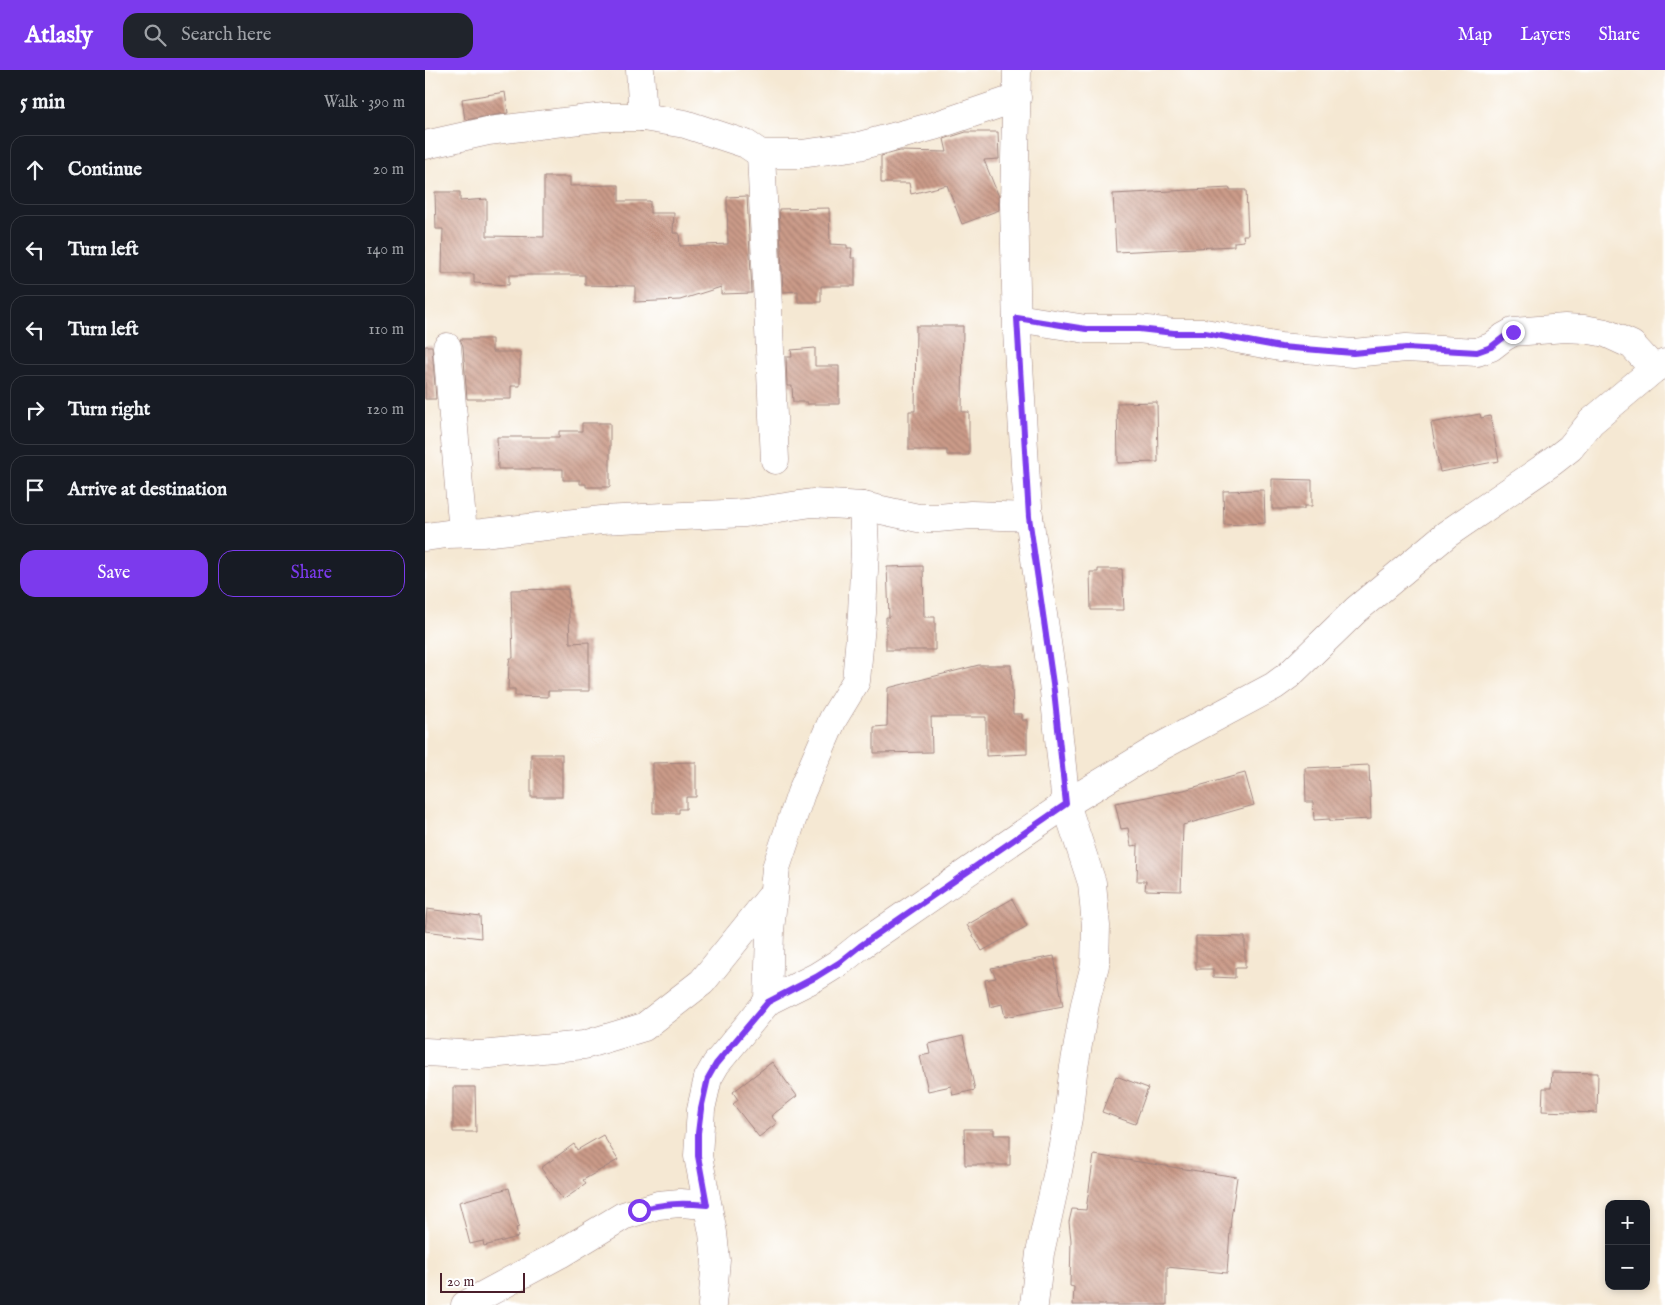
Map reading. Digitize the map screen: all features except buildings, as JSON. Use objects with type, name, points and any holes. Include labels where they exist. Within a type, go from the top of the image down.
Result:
[{"type":"street","points":[[640,70],[643,117]]},
{"type":"street","points":[[1017,70],[1014,204],[1017,318],[1029,517],[1054,691],[1066,804],[1092,883],[1097,926],[1095,965],[1085,1004],[1073,1073],[1068,1118],[1040,1253],[1034,1305]]},
{"type":"street","points":[[425,145],[488,131],[604,117],[643,117],[685,124],[746,144],[761,154],[801,154],[859,146],[934,126],[1017,98]]},
{"type":"street","points":[[761,154],[775,460]]},
{"type":"street","points":[[712,1305],[716,1260],[713,1233],[698,1156],[701,1109],[708,1078],[716,1064],[768,1002],[840,962],[860,946],[1066,804],[1160,747],[1274,686],[1289,676],[1356,610],[1447,534],[1564,453],[1591,422],[1660,366],[1633,345],[1606,333],[1584,329],[1565,328],[1513,332],[1491,347],[1477,352],[1406,348],[1353,353],[1281,347],[1205,333],[1174,333],[1139,329],[1086,329],[1017,318]]},
{"type":"street","points":[[447,347],[463,533]]},
{"type":"street","points":[[425,537],[602,520],[745,513],[812,503],[863,506],[918,518],[971,515],[1029,517]]},
{"type":"street","points":[[768,1002],[770,931],[776,868],[801,793],[833,719],[856,681],[865,549],[863,506]]},
{"type":"street","points":[[425,1052],[480,1055],[585,1045],[644,1027],[702,982],[773,894]]},
{"type":"street","points":[[465,1305],[560,1254],[623,1216],[658,1205],[680,1203],[707,1205]]},
{"type":"route","points":[[639,1210],[658,1205],[680,1203],[707,1205],[698,1156],[698,1133],[708,1078],[716,1064],[768,1002],[840,962],[860,946],[1066,804],[1054,691],[1029,517],[1017,318],[1086,329],[1139,329],[1174,333],[1205,333],[1281,347],[1353,353],[1406,348],[1477,352],[1491,347],[1513,332]]}]
